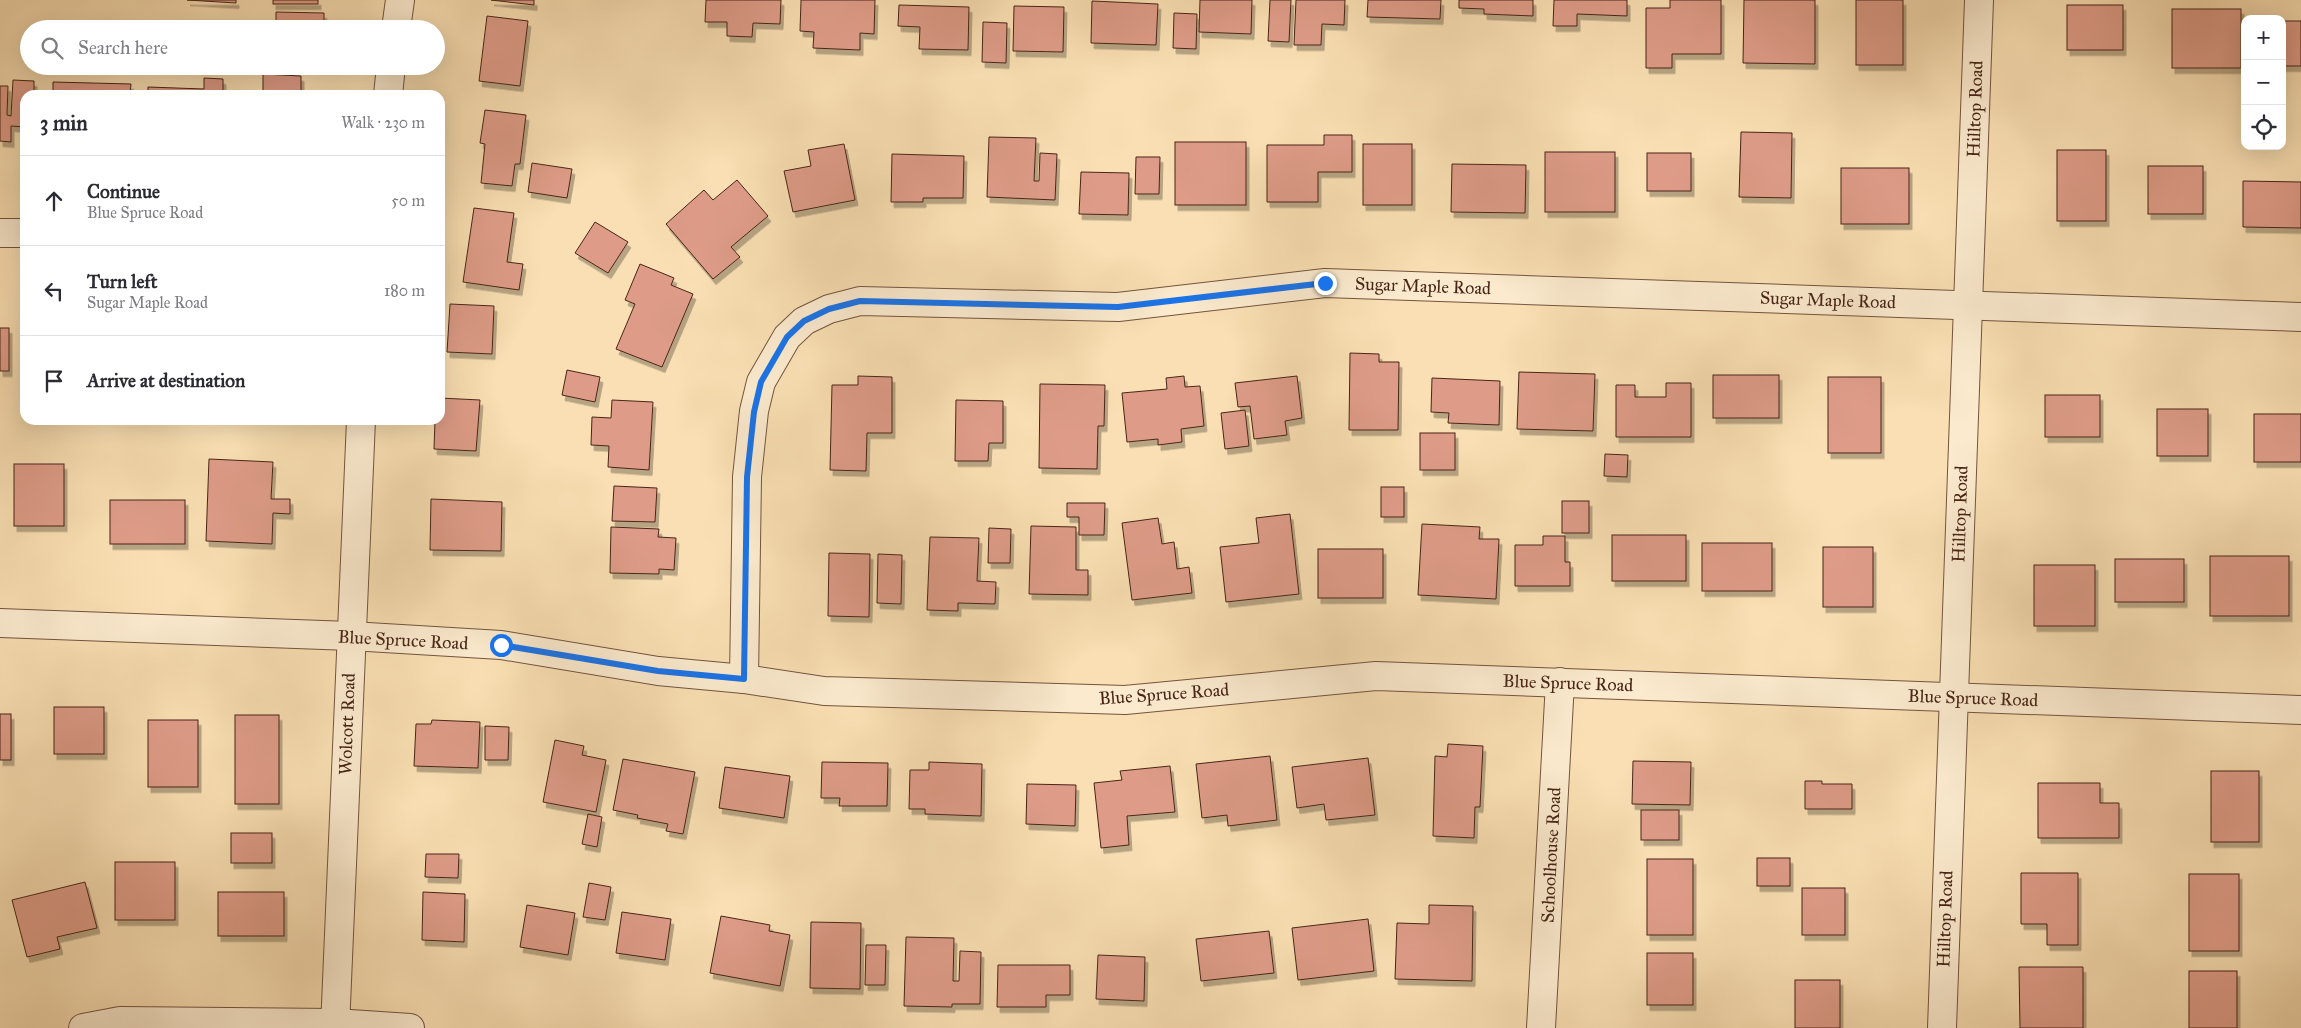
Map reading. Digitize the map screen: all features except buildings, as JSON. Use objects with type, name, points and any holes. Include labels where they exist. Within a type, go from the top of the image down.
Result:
[{"type":"street","points":[[397,20],[400,0]]},
{"type":"street","name":"Hilltop Road","points":[[1942,1028],[1979,0]]},
{"type":"street","points":[[389,90],[390,75]]},
{"type":"street","points":[[0,232],[20,233]]},
{"type":"street","name":"Sugar Maple Road","points":[[744,679],[747,477],[754,412],[761,382],[787,337],[804,321],[829,309],[860,301],[1118,307],[1325,283],[2301,317]]},
{"type":"street","name":"Wolcott Road","points":[[335,1026],[361,425]]},
{"type":"street","name":"Blue Spruce Road","points":[[0,623],[351,636],[501,645],[658,671],[744,679],[824,691],[1125,700],[1376,676],[2301,710]]},
{"type":"street","name":"Schoolhouse Road","points":[[1541,1028],[1560,682]]},
{"type":"street","points":[[83,1028],[120,1021],[410,1028]]},
{"type":"route","points":[[501,645],[658,671],[744,679],[747,477],[754,412],[761,382],[787,337],[804,321],[829,309],[860,301],[1118,307],[1325,283]]}]
